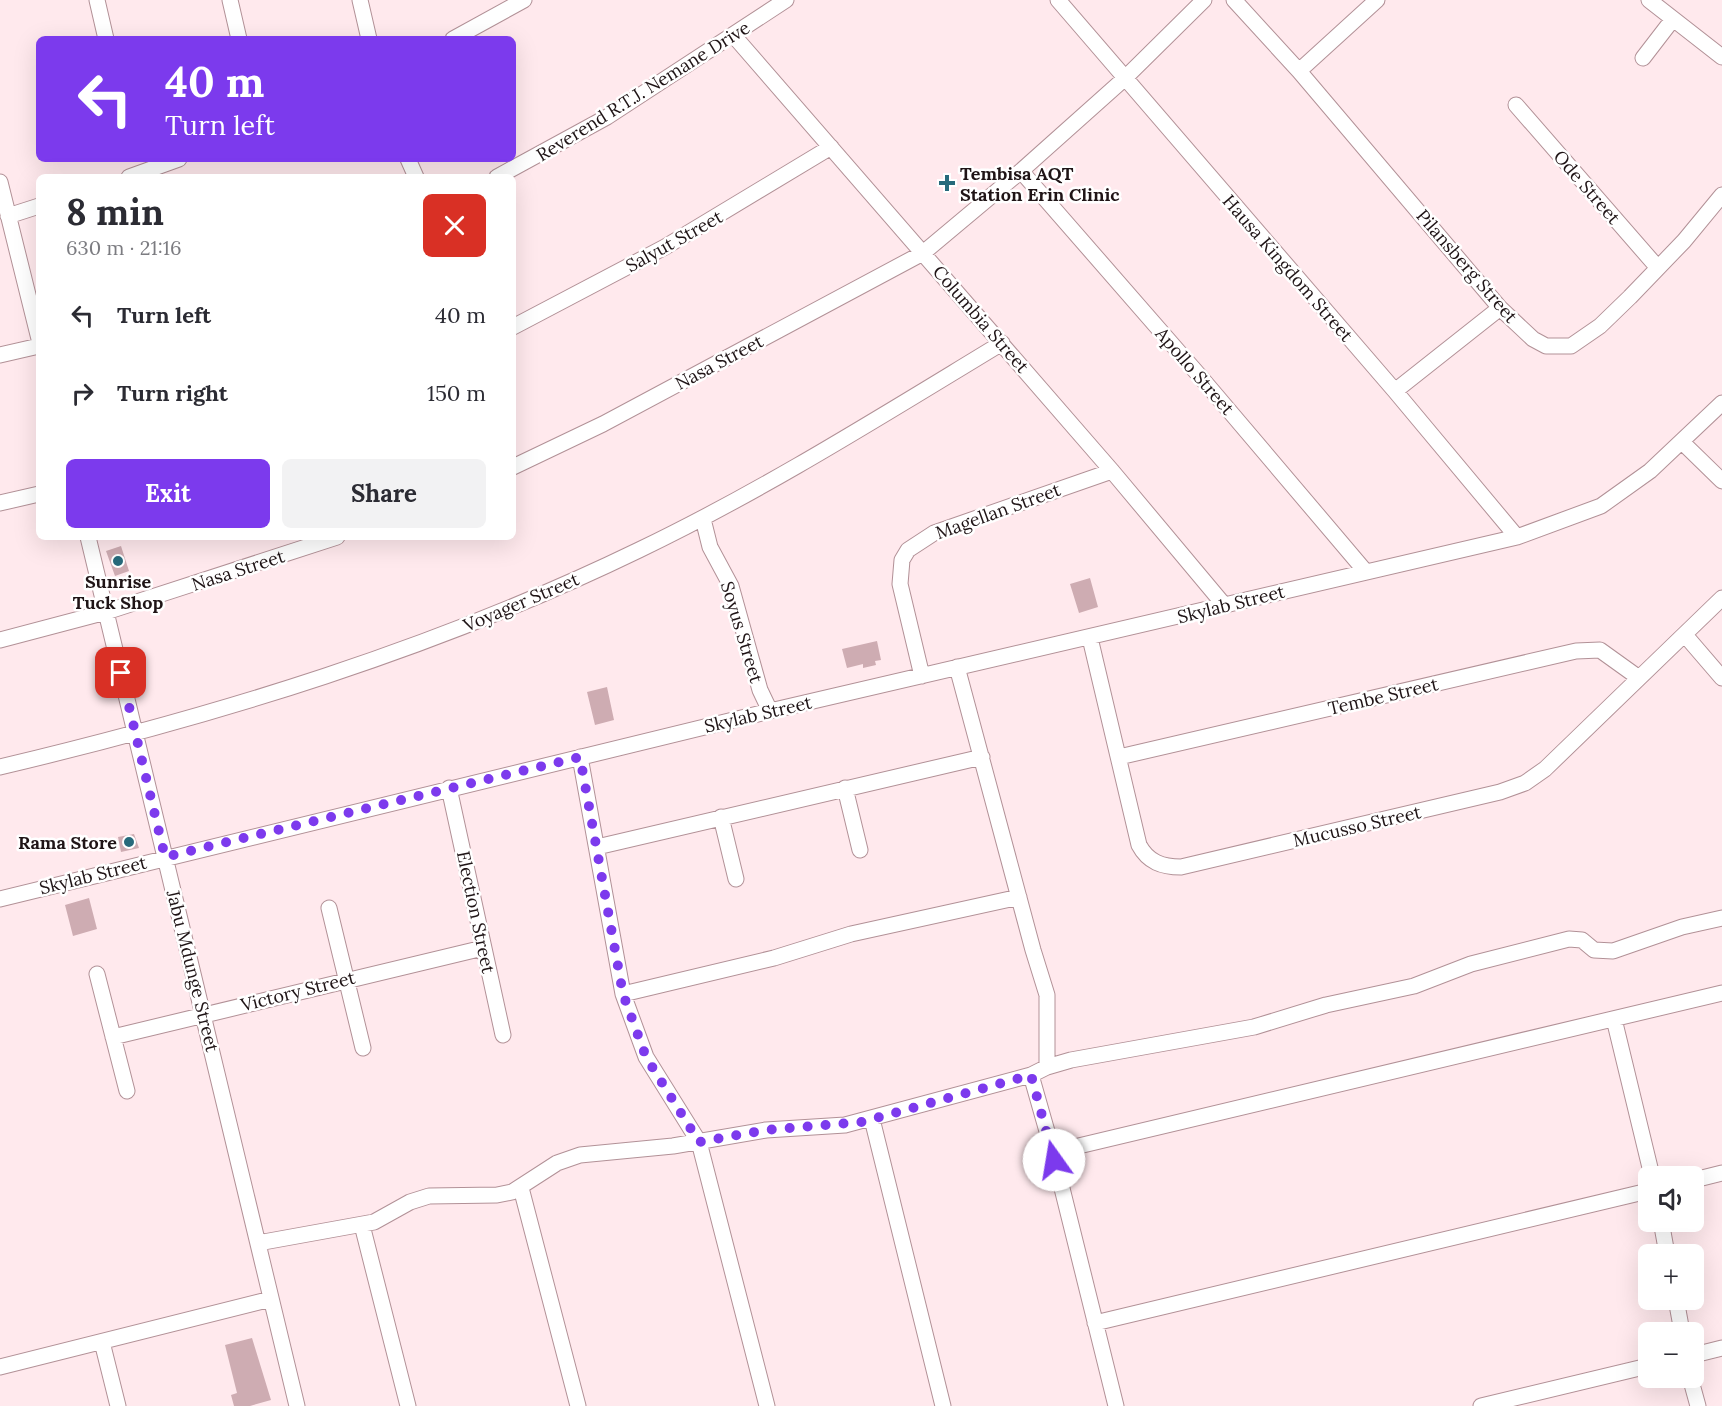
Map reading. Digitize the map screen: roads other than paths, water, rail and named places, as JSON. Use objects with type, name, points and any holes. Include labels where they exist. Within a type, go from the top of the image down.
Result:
[{"type":"street","points":[[97,0],[105,36]]},
{"type":"street","points":[[230,0],[238,36]]},
{"type":"street","points":[[360,0],[368,36]]},
{"type":"street","points":[[458,36],[524,0]]},
{"type":"street","name":"Reverend R.T.J. Nemane Drive","points":[[502,174],[607,117],[786,0]]},
{"type":"street","name":"Hausa Kingdom Street","points":[[1058,0],[1395,391],[1517,537]]},
{"type":"street","name":"Nasa Street","points":[[516,466],[603,424],[923,253],[1021,171],[1124,79],[1204,0]]},
{"type":"street","name":"Pilansberg Street","points":[[1234,0],[1299,71],[1500,308],[1533,339],[1546,346],[1571,346],[1600,326],[1658,268],[1722,195]]},
{"type":"street","points":[[1299,71],[1377,0]]},
{"type":"street","points":[[1649,0],[1722,57]]},
{"type":"street","points":[[1643,58],[1674,19]]},
{"type":"street","name":"Columbia Street","points":[[734,36],[1002,343],[1225,606]]},
{"type":"street","name":"Ode Street","points":[[1516,105],[1658,268]]},
{"type":"street","name":"Salyut Street","points":[[516,325],[665,248],[831,147]]},
{"type":"street","points":[[134,170],[167,162]]},
{"type":"street","name":"Apollo Street","points":[[1021,171],[1366,572]]},
{"type":"street","points":[[0,182],[36,327]]},
{"type":"street","points":[[8,216],[36,207]]},
{"type":"street","points":[[1395,391],[1500,308]]},
{"type":"street","name":"Voyager Street","points":[[0,767],[135,735],[391,654],[542,594],[703,519],[1002,343]]},
{"type":"street","points":[[0,355],[36,347]]},
{"type":"street","name":"Skylab Street","points":[[0,899],[770,711],[1517,537],[1601,506],[1650,471],[1722,404]]},
{"type":"street","points":[[1682,442],[1722,481]]},
{"type":"street","name":"Magellan Street","points":[[922,676],[900,584],[902,560],[908,550],[934,533],[1112,471]]},
{"type":"street","points":[[0,503],[36,495]]},
{"type":"street","name":"Soyus Street","points":[[703,519],[710,547],[731,586],[760,690],[770,711]]},
{"type":"street","name":"Jabu Mdunge Street","points":[[89,540],[297,1406]]},
{"type":"street","name":"Nasa Street","points":[[0,640],[106,612],[328,540]]},
{"type":"street","name":"Mucusso Street","points":[[1090,638],[1139,845],[1144,854],[1160,865],[1181,867],[1515,788],[1534,778],[1552,763],[1722,598]]},
{"type":"street","points":[[1685,635],[1722,678]]},
{"type":"street","name":"Tembe Street","points":[[1119,758],[1576,651],[1600,650],[1639,678]]},
{"type":"street","points":[[957,667],[1033,950],[1046,985],[1047,1066]]},
{"type":"street","points":[[580,757],[623,994],[646,1057],[699,1142],[767,1406]]},
{"type":"street","points":[[597,847],[982,757]]},
{"type":"street","name":"Election Street","points":[[449,788],[503,1035]]},
{"type":"street","points":[[845,788],[861,850]]},
{"type":"street","points":[[722,817],[736,879]]},
{"type":"street","points":[[623,994],[774,958],[851,934],[1019,897]]},
{"type":"street","points":[[329,908],[363,1048]]},
{"type":"street","points":[[258,1244],[374,1222],[410,1202],[429,1196],[497,1195],[521,1188],[546,1169],[573,1157],[699,1142],[766,1130],[845,1125],[1031,1075],[1047,1066],[1122,1049],[1181,1042],[1247,1028],[1326,1005],[1414,986],[1471,964],[1569,939],[1582,940],[1601,951],[1613,951],[1682,927],[1722,918]]},
{"type":"street","name":"Victory Street","points":[[113,1037],[346,979],[483,948]]},
{"type":"street","points":[[97,974],[127,1091]]},
{"type":"street","points":[[1054,1156],[1060,1151],[1077,1146],[1722,993]]},
{"type":"street","points":[[1614,1019],[1650,1166]]},
{"type":"street","points":[[1031,1075],[1054,1156],[1116,1406]]},
{"type":"street","points":[[872,1119],[944,1406]]},
{"type":"street","points":[[1704,1178],[1722,1173]]},
{"type":"street","points":[[521,1188],[578,1406]]},
{"type":"street","points":[[1095,1323],[1638,1193]]},
{"type":"street","points":[[362,1225],[408,1406]]},
{"type":"street","points":[[0,1367],[271,1299]]},
{"type":"street","points":[[102,1342],[118,1406]]},
{"type":"street","points":[[1704,1352],[1722,1348]]},
{"type":"street","points":[[1481,1406],[1638,1368]]},
{"type":"street","points":[[1693,1388],[1698,1406]]},
{"type":"place","name":"Tembisa AQT Station Erin Clinic","points":[[947,183]]},
{"type":"place","name":"Sunrise Tuck Shop","points":[[118,561]]},
{"type":"place","name":"Rama Store","points":[[129,842]]}]
